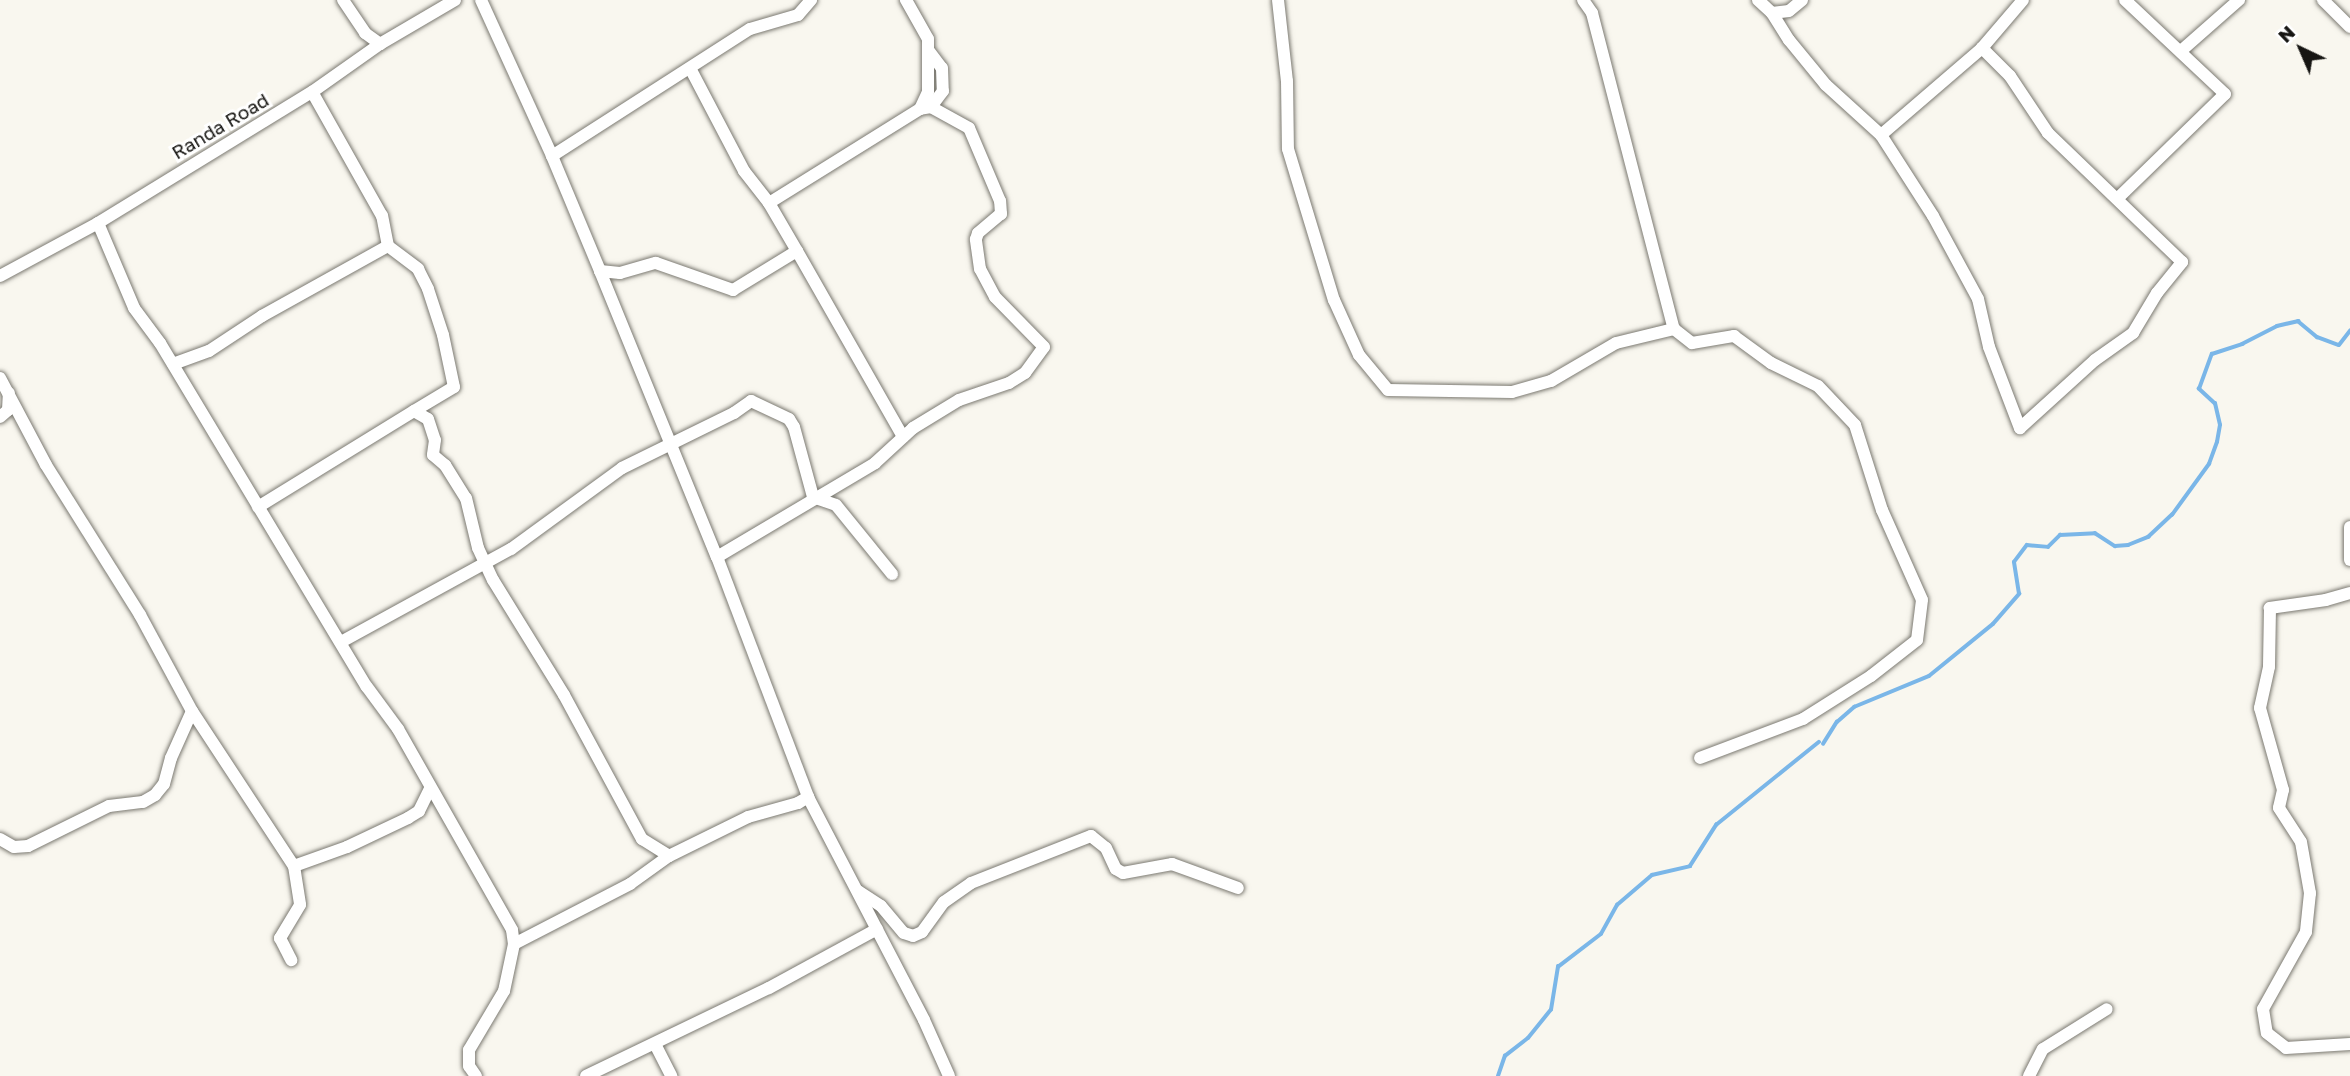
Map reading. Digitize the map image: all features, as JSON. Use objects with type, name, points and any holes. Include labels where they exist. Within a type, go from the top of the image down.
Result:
[{"type":"street","points":[[343,0],[365,33],[380,44]]},
{"type":"street","name":"Randa Road","points":[[1,273],[98,223],[312,92],[380,44],[455,0]]},
{"type":"street","points":[[481,0],[552,156],[600,271],[717,557],[808,797],[858,891],[949,1076]]},
{"type":"street","points":[[552,156],[750,29],[798,15],[811,0]]},
{"type":"street","points":[[769,203],[925,108],[929,51],[924,29],[906,0]]},
{"type":"street","points":[[1278,0],[1287,81],[1288,149],[1334,300],[1359,355],[1388,390],[1512,392],[1551,380],[1616,343],[1674,329]]},
{"type":"street","points":[[1583,0],[1592,13],[1674,329],[1692,343],[1734,337],[1771,363],[1818,386],[1855,425],[1882,510],[1922,600],[1917,640],[1871,676],[1803,719],[1700,758]]},
{"type":"street","points":[[1758,0],[1772,13],[1789,40],[1826,85],[1881,135],[1933,216],[1978,299],[1989,348],[2020,428],[2095,360],[2133,333],[2157,293],[2182,262],[2048,133],[2010,76],[1982,48]]},
{"type":"street","points":[[1772,13],[1789,11],[1802,0]]},
{"type":"street","points":[[1881,135],[1982,48],[2023,0]]},
{"type":"street","points":[[2118,198],[2225,94],[2182,50],[2125,0]]},
{"type":"street","points":[[2182,50],[2239,0]]},
{"type":"street","points":[[2323,0],[2350,27]]},
{"type":"street","points":[[690,68],[744,171],[769,203],[903,437]]},
{"type":"street","points":[[258,507],[454,387],[443,334],[428,289],[418,269],[388,246],[382,216],[312,92]]},
{"type":"street","points":[[717,557],[813,497],[875,463],[903,437],[959,400],[1009,383],[1025,373],[1044,347],[995,297],[980,268],[976,239],[978,233],[1001,214],[1000,201],[975,137],[969,128],[925,108]]},
{"type":"street","points":[[98,223],[125,292],[173,365],[367,687],[398,729],[506,918],[514,944],[504,990],[469,1050],[469,1066],[476,1076]]},
{"type":"street","points":[[173,365],[209,351],[262,316],[388,246]]},
{"type":"street","points":[[600,271],[620,273],[656,263],[733,290],[797,251]]},
{"type":"street","points":[[0,378],[38,451],[140,615],[192,711],[294,866],[300,905],[280,938],[291,960]]},
{"type":"street","points":[[0,416],[8,410],[9,392]]},
{"type":"street","points":[[341,642],[510,549],[622,468],[751,401],[789,419],[794,427],[813,497]]},
{"type":"street","points":[[414,411],[428,419],[435,440],[433,455],[445,465],[466,498],[478,548],[486,560],[493,580],[564,695],[642,839],[669,856]]},
{"type":"street","points":[[813,497],[836,505],[891,574]]},
{"type":"street","points":[[2350,527],[2350,560]]},
{"type":"street","points":[[2350,593],[2326,600],[2270,608],[2269,667],[2260,708],[2283,790],[2279,808],[2301,842],[2310,893],[2306,932],[2263,1009],[2267,1033],[2286,1048],[2350,1044]]},
{"type":"street","points":[[0,839],[14,847],[28,846],[109,806],[143,802],[155,794],[164,784],[171,758],[192,711]]},
{"type":"street","points":[[294,866],[347,847],[408,818],[419,810],[430,788]]},
{"type":"street","points":[[514,944],[630,884],[669,856],[748,817],[798,803],[808,797]]},
{"type":"street","points":[[858,891],[881,906],[904,933],[914,936],[922,932],[944,902],[971,883],[1091,836],[1106,848],[1116,869],[1123,873],[1172,864],[1238,888]]},
{"type":"street","points":[[586,1076],[769,988],[877,929]]},
{"type":"street","points":[[2029,1076],[2043,1049],[2108,1009]]},
{"type":"street","points":[[655,1044],[671,1076]]},
{"type":"waterway","points":[[1823,744],[1837,722],[1854,707],[1929,676],[1993,624],[2019,594],[2014,562],[2027,545],[2048,547],[2060,535],[2095,533],[2115,546],[2128,545],[2148,537],[2172,515],[2209,464],[2217,442],[2220,425],[2215,404],[2199,389],[2212,354],[2242,344],[2277,326],[2298,321],[2317,337],[2339,345],[2350,331]]},
{"type":"waterway","points":[[1498,1076],[1505,1056],[1528,1038],[1551,1010],[1558,967],[1601,934],[1617,905],[1652,875],[1690,866],[1716,825],[1819,742]]}]
